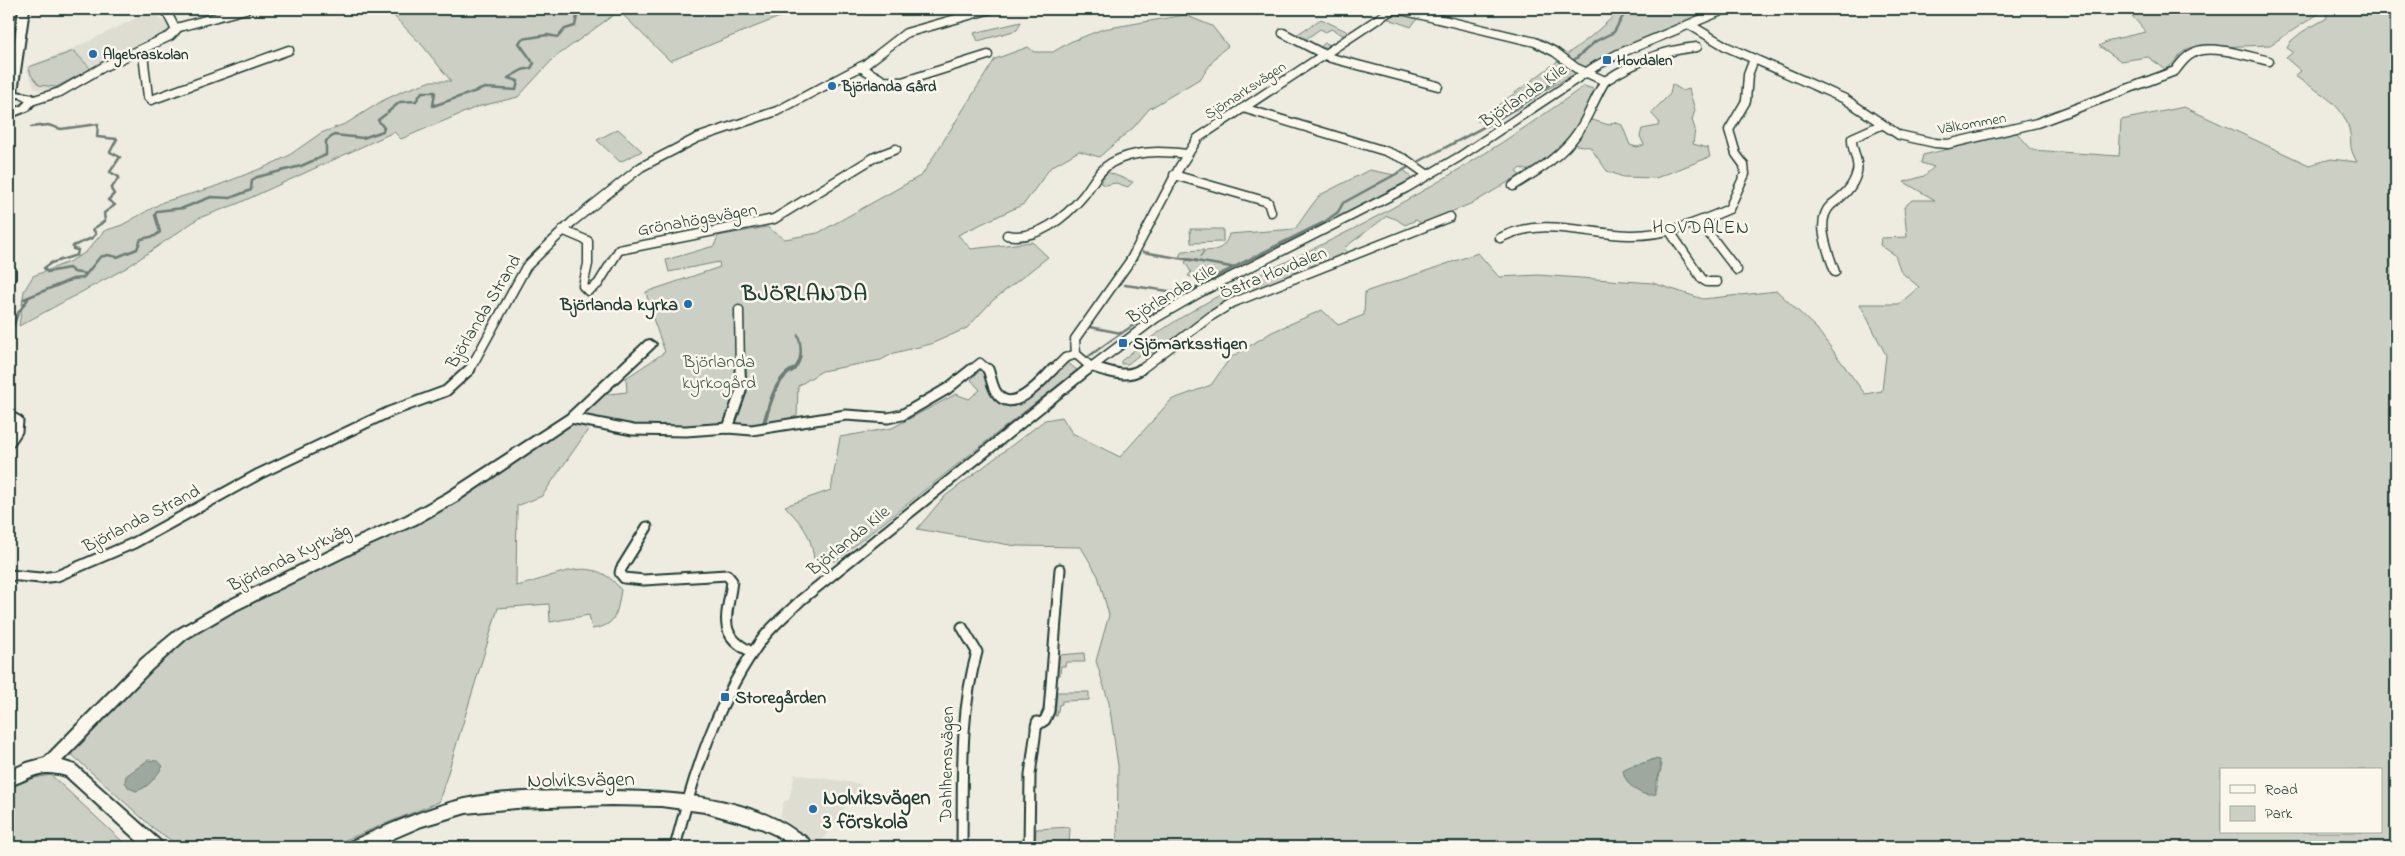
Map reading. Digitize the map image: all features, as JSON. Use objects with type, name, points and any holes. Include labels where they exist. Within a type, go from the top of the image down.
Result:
[{"type":"street","points":[[24,9],[10,96],[24,95],[30,97],[31,101]]},
{"type":"street","points":[[167,9],[176,28]]},
{"type":"street","points":[[9,121],[9,115],[25,108],[31,101],[60,92],[105,66],[165,39],[176,28],[246,9]]},
{"type":"street","points":[[958,9],[962,18]]},
{"type":"street","name":"Björlanda Strand","points":[[9,576],[40,578],[58,576],[134,543],[259,474],[388,412],[446,391],[466,375],[475,363],[526,267],[562,230],[626,178],[661,156],[697,138],[778,111],[860,67],[906,33],[918,28],[991,9]]},
{"type":"street","name":"Sjömarksvägen","points":[[1186,154],[1203,134],[1393,9]]},
{"type":"street","points":[[1397,9],[1536,42],[1555,52],[1570,65],[1605,82]]},
{"type":"street","name":"Björlanda Kile","points":[[675,847],[687,802],[722,704],[752,652],[779,620],[801,600],[1091,367],[1135,333],[1182,302],[1361,212],[1428,175],[1584,73],[1618,54],[1690,26],[1726,9]]},
{"type":"street","name":"Välkommen","points":[[1690,26],[1709,39],[1844,98],[1866,111],[1881,125],[1916,141],[1948,144],[2037,123],[2175,71],[2185,58],[2197,52],[2223,51],[2269,61]]},
{"type":"street","name":"Sjömarksvägen","points":[[1283,33],[1325,55],[1376,71],[1438,86]]},
{"type":"street","points":[[1513,186],[1543,168],[1568,143],[1583,124],[1605,82],[1644,61],[1679,49],[1696,46]]},
{"type":"street","points":[[140,50],[143,54],[148,97],[151,100],[289,50]]},
{"type":"street","points":[[860,67],[884,81],[902,82],[988,56]]},
{"type":"street","points":[[1500,238],[1517,229],[1537,227],[1644,236],[1700,222],[1729,209],[1745,174],[1744,165],[1736,154],[1729,130],[1746,101],[1748,75],[1754,59]]},
{"type":"street","points":[[1243,108],[1392,154],[1428,175]]},
{"type":"street","points":[[1835,272],[1829,255],[1825,219],[1829,209],[1847,191],[1857,171],[1851,144],[1852,138],[1881,125]]},
{"type":"street","name":"Grönahögsvägen","points":[[562,230],[575,233],[588,240],[588,264],[583,286],[588,291],[597,285],[612,258],[619,250],[774,219],[875,157],[896,149]]},
{"type":"street","points":[[1007,235],[1020,238],[1050,225],[1083,196],[1104,168],[1116,160],[1142,153],[1186,154],[1148,230],[1130,261],[1075,339],[1076,354],[1091,367]]},
{"type":"street","points":[[1174,175],[1268,202],[1271,212]]},
{"type":"street","name":"Östra Hovdalen","points":[[1091,367],[1116,374],[1135,374],[1211,316],[1232,304],[1450,217]]},
{"type":"street","points":[[1700,222],[1737,270]]},
{"type":"street","points":[[1669,230],[1702,279],[1707,282],[1717,282]]},
{"type":"street","points":[[9,269],[9,279]]},
{"type":"street","points":[[728,428],[741,390],[739,310]]},
{"type":"street","name":"Björlanda Kyrkväg","points":[[49,764],[147,664],[182,634],[228,608],[357,544],[411,520],[475,482],[571,418],[650,344]]},
{"type":"street","points":[[571,418],[634,430],[686,431],[728,428],[752,430],[846,415],[876,419],[893,417],[902,415],[947,389],[980,363],[987,367],[997,393],[1001,398],[1012,400],[1025,396],[1061,361],[1076,354]]},
{"type":"street","points":[[9,416],[18,421],[16,431],[9,443]]},
{"type":"street","points":[[647,527],[621,566],[620,573],[624,578],[644,580],[727,574],[732,581],[727,627],[729,636],[732,641],[752,652]]},
{"type":"street","points":[[1029,847],[1030,775],[1036,724],[1045,720],[1049,711],[1060,569]]},
{"type":"street","name":"Dahlhemsvägen","points":[[962,627],[977,652],[964,701],[962,847]]},
{"type":"street","points":[[9,779],[27,770],[49,764],[70,770],[155,847]]},
{"type":"street","name":"Nolviksvägen","points":[[355,847],[421,819],[481,804],[611,798],[687,802],[763,821],[782,830],[806,847]]},
{"type":"shaded area","name":"Algebraskolan","points":[[151,11],[170,27],[170,31],[163,38],[50,91],[35,89],[26,67],[72,49]]},
{"type":"shaded area","points":[[1654,759],[1660,760],[1661,763],[1656,784],[1656,794],[1645,794],[1630,785],[1623,770]]},
{"type":"shaded area","points":[[148,760],[157,761],[163,766],[148,785],[136,791],[129,788],[125,782],[126,776]]},
{"type":"shaded area","name":"Nolviksvägen 3 förskola","points":[[795,774],[861,784],[819,845],[780,817],[784,801],[789,800]]},
{"type":"green space","points":[[387,9],[789,9],[792,12],[670,61],[619,11],[554,58],[518,97],[477,107],[401,139],[394,132],[237,204],[199,218],[126,268],[19,326],[24,291],[33,276],[71,261],[86,252],[104,231],[122,225],[163,202],[211,188],[265,167],[288,156],[321,133],[347,123],[382,101],[403,91],[431,81],[451,81],[422,45]]},
{"type":"green space","points":[[1622,9],[1716,9],[1612,53],[1544,91],[1518,109],[1487,121],[1477,121],[1589,38]]},
{"type":"green space","points":[[2126,9],[2326,9],[2270,45],[2190,48],[2182,52],[2173,64],[2165,69],[2148,57],[2121,61],[2099,46],[2110,40],[2146,32]]},
{"type":"green space","points":[[2336,9],[2396,9],[2396,847],[1117,847],[1118,766],[1109,703],[1096,661],[1109,615],[1098,576],[1081,547],[1016,546],[917,529],[944,497],[1045,420],[1062,417],[1072,433],[1120,457],[1171,400],[1211,385],[1230,358],[1272,332],[1322,310],[1338,325],[1364,315],[1365,292],[1478,253],[1499,277],[1538,275],[1653,283],[1703,299],[1777,291],[1817,329],[1865,394],[1882,391],[1886,355],[1860,304],[1899,304],[1919,287],[1901,272],[1895,255],[1880,245],[1881,238],[1907,237],[1904,207],[1912,200],[1935,200],[1904,182],[1924,176],[1934,167],[1921,163],[1923,155],[2017,133],[2032,150],[2119,156],[2121,120],[2184,107],[2309,165],[2331,159],[2357,162],[2351,148],[2349,129],[2341,111],[2327,98],[2295,76],[2301,71],[2286,58],[2293,52],[2287,48],[2291,41],[2302,32],[2327,18],[2326,12]],"holes":[[[1654,759],[1662,764],[1656,791],[1623,770]]]},
{"type":"green space","points":[[1396,12],[1419,16],[1411,27],[1386,18]]},
{"type":"green space","name":"Björlanda kyrkogård","points":[[1185,15],[1212,26],[1228,46],[1217,55],[1201,78],[1149,109],[1134,127],[1099,157],[1079,151],[1051,167],[1024,204],[958,235],[971,249],[1032,242],[1048,257],[992,301],[967,328],[931,344],[894,353],[881,360],[822,371],[798,386],[797,417],[782,423],[762,427],[630,427],[577,418],[600,395],[627,392],[626,378],[665,352],[651,313],[646,292],[720,267],[719,262],[669,272],[666,260],[714,246],[718,236],[767,227],[785,239],[818,233],[922,175],[995,59],[1028,47],[1034,52],[1053,52],[1070,42],[1103,29]]},
{"type":"green space","points":[[1321,19],[1350,33],[1345,36],[1331,29],[1326,32],[1320,29],[1306,39],[1320,47],[1325,43],[1331,45],[1321,48],[1312,47],[1293,37]]},
{"type":"green space","points":[[1021,22],[1017,30],[978,41],[974,33]]},
{"type":"green space","points":[[74,51],[91,69],[56,87],[39,85],[31,75],[29,67]]},
{"type":"green space","points":[[1672,84],[1683,91],[1689,89],[1695,110],[1692,120],[1695,129],[1693,144],[1708,148],[1710,157],[1656,178],[1623,177],[1607,171],[1590,147],[1576,145],[1573,141],[1589,119],[1609,125],[1614,122],[1622,125],[1630,145],[1637,147],[1644,145],[1640,136],[1642,129],[1658,126],[1659,122],[1651,113],[1670,94]]},
{"type":"green space","points":[[1584,86],[1596,90],[1583,121],[1554,154],[1533,172],[1520,168],[1516,172],[1520,175],[1475,202],[1422,224],[1416,220],[1405,225],[1387,216],[1344,248],[1350,256],[1315,269],[1310,264],[1297,264],[1295,268],[1300,274],[1249,295],[1243,287],[1229,293],[1235,301],[1155,354],[1145,350],[1128,364],[1121,364],[1121,361],[1148,340],[1204,304],[1413,197],[1500,144]]},
{"type":"green space","points":[[618,129],[642,151],[620,162],[597,140]]},
{"type":"green space","points":[[1369,170],[1395,175],[1403,170],[1410,175],[1411,179],[1293,241],[1209,278],[1198,279],[1188,276],[1191,272],[1185,262],[1188,260],[1198,260],[1179,257],[1182,251],[1204,250],[1200,257],[1205,251],[1221,247],[1226,242],[1229,234],[1295,229],[1320,195]]},
{"type":"green space","points":[[1107,172],[1133,182],[1128,187],[1116,183],[1105,185],[1100,183]]},
{"type":"green space","points":[[1190,229],[1223,229],[1223,242],[1191,243]]},
{"type":"green space","points":[[1067,362],[1077,370],[835,561],[814,559],[805,530],[785,506],[831,490],[840,437],[892,428],[956,394],[969,399],[980,390],[971,380],[981,369],[993,395],[1004,402],[1046,383]]},
{"type":"green space","points":[[574,424],[590,427],[542,496],[517,506],[516,586],[572,570],[585,569],[598,572],[610,578],[621,590],[617,611],[607,625],[592,629],[589,615],[550,622],[549,604],[498,608],[439,802],[328,847],[181,847],[153,828],[69,752],[183,637],[373,539],[562,425]]},
{"type":"green space","points":[[1084,653],[1085,662],[1066,662],[1065,666],[1061,666],[1060,675],[1057,678],[1059,655]]},
{"type":"green space","points":[[1057,692],[1089,692],[1089,700],[1062,701],[1062,704],[1059,705],[1057,716],[1055,716]]},
{"type":"green space","points":[[51,775],[130,847],[9,847],[9,787],[24,780]]},
{"type":"green space","points":[[1070,827],[1069,847],[1035,847],[1036,829]]},
{"type":"waterway","points":[[532,61],[519,43],[522,39],[547,35],[558,37],[565,29],[575,26],[578,11],[590,9]]},
{"type":"waterway","points":[[1573,61],[1596,41],[1614,32],[1627,9]]},
{"type":"waterway","points":[[388,112],[400,102],[416,101],[422,92],[435,92],[433,106],[485,88],[516,90],[518,81],[508,78],[522,70],[531,68],[534,63]]},
{"type":"waterway","points":[[1418,162],[1499,119],[1521,105],[1557,78],[1565,67]]},
{"type":"waterway","points":[[24,299],[73,279],[83,278],[100,257],[108,255],[117,257],[137,249],[141,239],[155,236],[160,232],[155,215],[157,211],[183,208],[211,197],[230,198],[251,190],[252,180],[257,177],[301,166],[326,155],[326,141],[334,135],[363,138],[383,131],[384,128],[378,120],[386,114]]},
{"type":"waterway","points":[[31,127],[48,125],[61,129],[98,124],[97,137],[117,139],[110,152],[120,157],[110,172],[119,177],[111,189],[114,194],[108,200],[115,205],[104,213],[105,221],[93,229],[96,234],[92,238],[73,246],[73,249],[78,250],[77,255],[51,263],[44,268],[47,272],[69,268],[74,272],[86,274]]},
{"type":"waterway","points":[[1088,357],[1174,300],[1234,267],[1326,221],[1338,212],[1343,203],[1407,168]]},
{"type":"waterway","points":[[1143,252],[1231,267]]},
{"type":"waterway","points":[[1125,285],[1183,293]]},
{"type":"waterway","points":[[9,339],[18,313],[28,299]]},
{"type":"waterway","points":[[1090,327],[1121,333]]},
{"type":"waterway","points":[[794,369],[801,354],[798,335]]},
{"type":"waterway","points":[[763,426],[777,386],[787,373],[794,369]]},
{"type":"place","name":"Algebraskolan","points":[[93,54]]},
{"type":"place","name":"Hovdalen","points":[[1607,60]]},
{"type":"place","name":"Björlanda Gård","points":[[832,86]]},
{"type":"place","name":"Björlanda kyrka","points":[[688,304]]},
{"type":"place","name":"Sjömarksstigen","points":[[1123,343]]},
{"type":"place","name":"Storegården","points":[[725,697]]},
{"type":"place","name":"Nolviksvägen 3 förskola","points":[[813,809]]},
{"type":"district","name":"HOVDALEN","points":[[1701,226]]},
{"type":"district","name":"BJÖRLANDA","points":[[805,292]]}]
